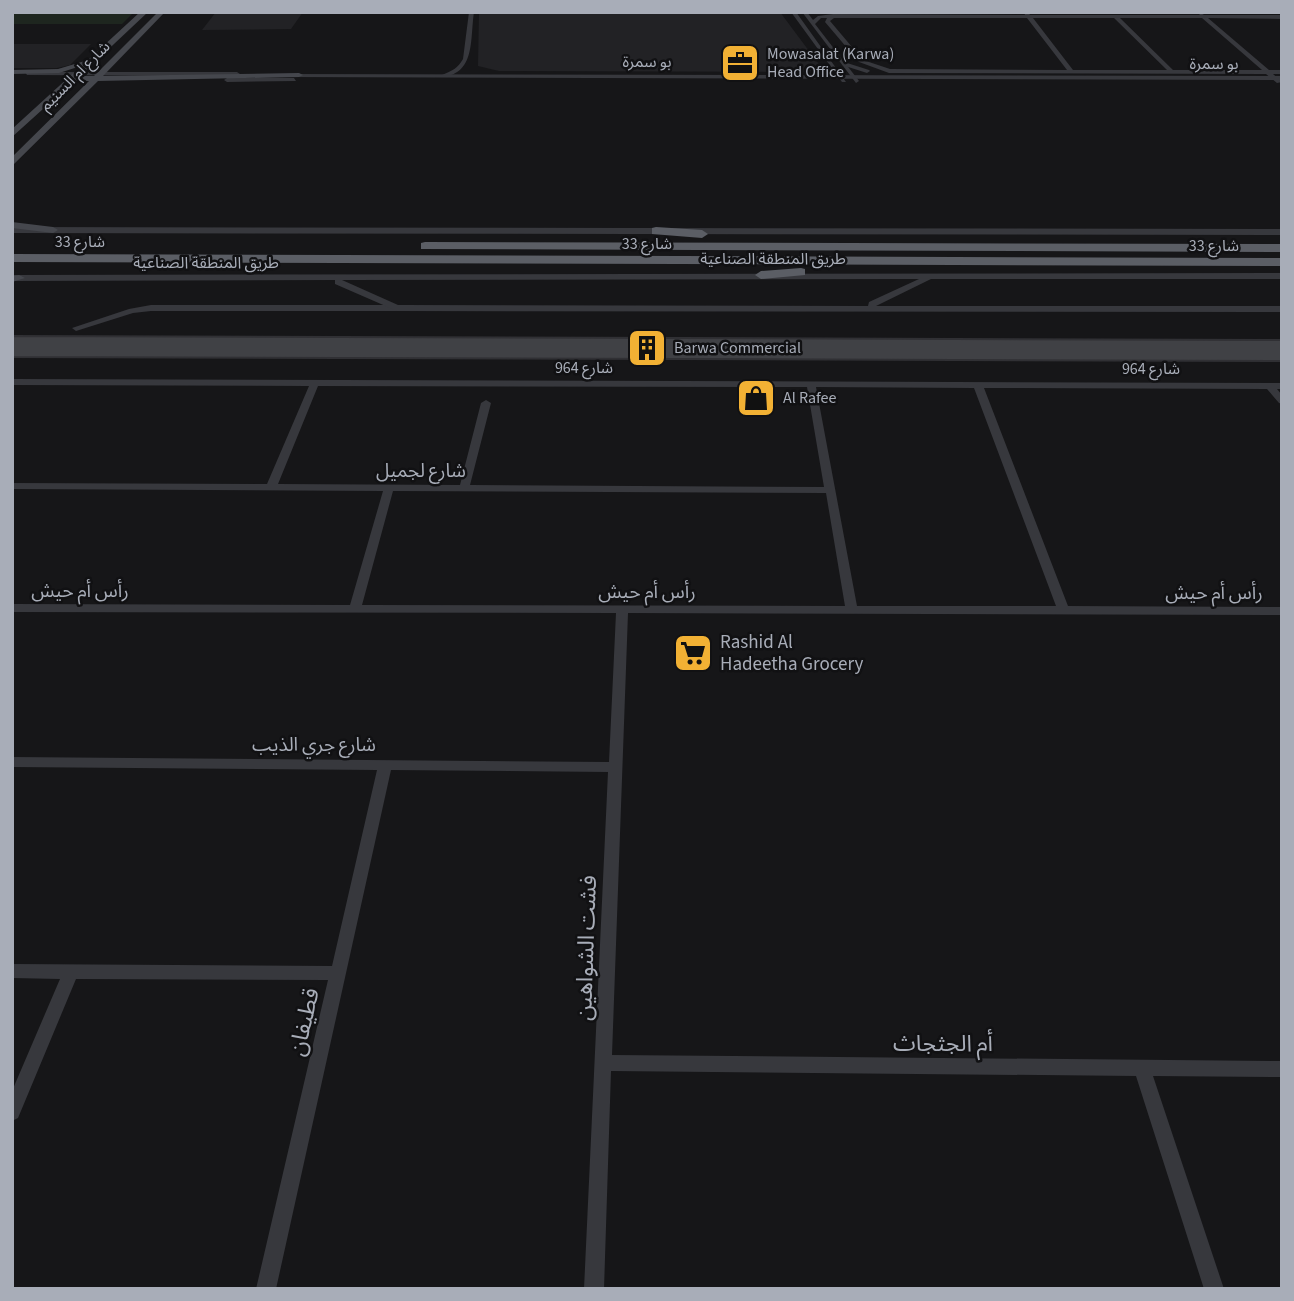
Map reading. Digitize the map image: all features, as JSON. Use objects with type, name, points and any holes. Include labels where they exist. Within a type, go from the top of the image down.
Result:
[{"type":"highway","points":[[656,231],[1004,247]]},
{"type":"highway","name":"شارع 33","points":[[12,246],[1282,248]]},
{"type":"highway","name":"شارع 33","points":[[12,258],[1282,262]]},
{"type":"highway","points":[[761,275],[1064,261]]},
{"type":"main road","name":"شارع ام السنيم","points":[[12,163],[59,115],[101,53],[145,12]]},
{"type":"main road","name":"شارع ام السنيم","points":[[12,134],[55,97],[112,62],[162,12]]},
{"type":"main road","points":[[12,155],[27,134],[134,30],[134,22]]},
{"type":"main road","points":[[12,76],[67,69],[101,53]]},
{"type":"main road","points":[[112,62],[119,69],[130,72],[230,74]]},
{"type":"main road","points":[[12,76],[299,75]]},
{"type":"main road","points":[[12,76],[56,83],[61,88],[55,97]]},
{"type":"main road","points":[[59,115],[98,86],[139,80]]},
{"type":"main road","points":[[12,230],[53,230]]},
{"type":"street","points":[[793,12],[843,79]]},
{"type":"street","points":[[804,12],[855,79]]},
{"type":"street","points":[[810,12],[1282,16]]},
{"type":"street","points":[[444,76],[456,72],[469,56],[470,13]]},
{"type":"street","points":[[813,23],[822,14]]},
{"type":"street","points":[[836,14],[827,21],[859,59],[878,68],[1171,71],[1278,75]]},
{"type":"street","points":[[1027,14],[1204,14],[1278,75]]},
{"type":"street","points":[[1027,14],[1071,72]]},
{"type":"street","points":[[1204,14],[1278,75]]},
{"type":"street","points":[[1115,16],[1171,71]]},
{"type":"street","points":[[465,62],[466,71],[474,76]]},
{"type":"street","points":[[796,76],[818,73],[833,64]]},
{"type":"street","points":[[844,64],[896,77]]},
{"type":"street","name":"بو سمرة","points":[[87,77],[230,74],[796,76],[843,79]]},
{"type":"street","name":"بو سمرة","points":[[855,79],[1254,78],[1278,75]]},
{"type":"street","name":"بو سمرة","points":[[87,77],[139,80],[855,79],[1278,75]]},
{"type":"street","name":"شارع 33","points":[[53,230],[656,231]]},
{"type":"street","name":"طريق المنطقة الصناعية","points":[[656,231],[1282,232]]},
{"type":"street","points":[[854,309],[888,299],[916,282],[983,275]]},
{"type":"street","name":"طريق المنطقة الصناعية","points":[[14,278],[983,275],[1282,278]]},
{"type":"street","points":[[309,278],[349,285],[397,308]]},
{"type":"street","points":[[76,328],[151,308],[1282,309]]},
{"type":"street","name":"شارع 964","points":[[12,382],[1282,386]]},
{"type":"street","points":[[271,488],[315,383]]},
{"type":"street","points":[[811,384],[852,610]]},
{"type":"street","points":[[978,385],[1064,611]]},
{"type":"street","points":[[1270,386],[1282,401]]},
{"type":"street","points":[[464,489],[486,404]]},
{"type":"street","name":"شارع لجميل","points":[[12,486],[830,490]]},
{"type":"street","points":[[355,609],[390,488]]},
{"type":"street","name":"رأس أم حيش","points":[[12,608],[1282,611]]},
{"type":"street","name":"فشت الشواهين","points":[[594,1289],[622,610]]},
{"type":"street","name":"شارع جري الذيب","points":[[12,762],[616,767]]},
{"type":"street","name":"قطيفان","points":[[266,1289],[385,765]]},
{"type":"street","points":[[12,971],[338,973]]},
{"type":"street","points":[[12,1112],[71,972]]},
{"type":"street","name":"أم الجثجاث","points":[[604,1063],[1282,1069]]},
{"type":"street","points":[[1142,1068],[1214,1289]]},
{"type":"shaded area","points":[[12,12],[134,12],[122,24],[12,24]]},
{"type":"shaded area","points":[[216,12],[303,12],[291,29],[202,30]]},
{"type":"shaded area","points":[[479,12],[780,12],[821,67],[807,72],[499,71],[478,66]]},
{"type":"shaded area","points":[[12,44],[91,44],[70,65],[57,68],[12,68]]},
{"type":"building","name":"Barwa Commercial","points":[[12,336],[1282,340],[1282,361],[12,357]]},
{"type":"place","name":"Mowasalat (Karwa) Head Office","points":[[740,63]]},
{"type":"place","name":"Barwa Commercial","points":[[647,348]]},
{"type":"place","name":"Al Rafee","points":[[756,398]]},
{"type":"place","name":"Rashid Al Hadeetha Grocery","points":[[693,653]]}]
